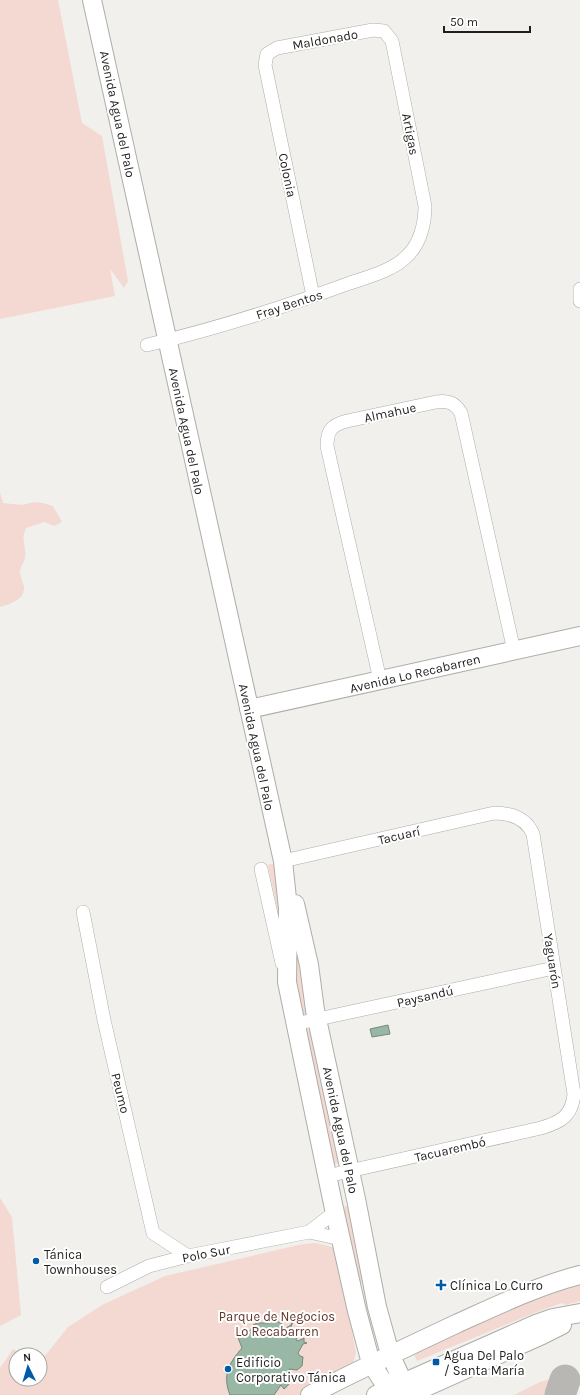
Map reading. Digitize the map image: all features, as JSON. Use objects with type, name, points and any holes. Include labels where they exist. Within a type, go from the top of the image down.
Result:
[{"type":"street","name":"Avenida Agua del Palo","points":[[93,1],[283,861],[291,886],[308,965],[317,1020],[356,1199],[373,1288],[398,1392]]},
{"type":"street","name":"Maldonado","points":[[267,54],[277,48],[373,30],[384,31]]},
{"type":"street","name":"Artigas","points":[[384,31],[392,41],[424,198],[425,214],[418,240]]},
{"type":"street","name":"Colonia","points":[[267,54],[265,65],[313,296]]},
{"type":"street","name":"Fray Bentos","points":[[147,345],[200,332],[313,296],[379,272],[398,264],[407,257],[418,240]]},
{"type":"street","points":[[580,289],[580,301]]},
{"type":"street","name":"Almahue","points":[[380,680],[327,446],[327,437],[330,430],[336,424],[346,421],[436,402],[445,401],[453,403],[457,406],[461,413],[514,650]]},
{"type":"street","name":"Avenida Lo Recabarren","points":[[249,709],[580,636]]},
{"type":"street","name":"Tacuarí","points":[[283,861],[494,813],[502,813],[516,817]]},
{"type":"street","name":"Yaguarón","points":[[516,817],[528,824],[533,834],[574,1094],[573,1103],[569,1112]]},
{"type":"street","name":"Avenida Agua del Palo","points":[[283,861],[288,908],[287,982]]},
{"type":"street","name":"Avenida Agua del Palo","points":[[261,869],[287,982],[327,1176],[362,1333],[371,1363],[382,1380],[398,1392]]},
{"type":"street","name":"Peumo","points":[[84,912],[104,1020],[153,1232],[188,1256]]},
{"type":"street","name":"Paysandú","points":[[295,1024],[554,968]]},
{"type":"street","name":"Tacuarembó","points":[[327,1176],[541,1128],[563,1119],[569,1112]]},
{"type":"street","points":[[334,1208],[356,1199]]},
{"type":"street","name":"Polo Sur","points":[[309,1232],[334,1208]]},
{"type":"street","name":"Polo Sur","points":[[107,1287],[149,1266],[188,1256],[309,1232],[341,1239]]},
{"type":"street","points":[[310,1395],[371,1363],[504,1302],[540,1287],[580,1275]]},
{"type":"street","points":[[353,1292],[373,1288]]},
{"type":"street","points":[[398,1392],[542,1336],[580,1313]]},
{"type":"street","points":[[368,1395],[372,1381],[371,1363]]},
{"type":"green space","points":[[0,0],[58,0],[82,123],[102,136],[128,281],[124,288],[110,269],[115,296],[0,319]]},
{"type":"green space","points":[[0,492],[3,503],[22,505],[34,502],[53,506],[62,522],[54,526],[44,522],[26,528],[24,533],[25,558],[20,572],[24,591],[16,601],[0,607]]},
{"type":"green space","points":[[269,864],[277,866],[284,940],[268,866]]},
{"type":"green space","points":[[293,937],[309,1013],[302,1017],[289,968]]},
{"type":"green space","points":[[310,1029],[313,1031],[341,1160],[335,1164],[331,1161],[305,1030]]},
{"type":"green space","points":[[0,1198],[12,1217],[21,1315],[0,1326]]},
{"type":"green space","points":[[345,1206],[349,1207],[365,1282],[360,1283],[342,1211]]},
{"type":"green space","name":"Parque de Negocios Lo Recabarren","points":[[316,1243],[336,1248],[356,1352],[352,1369],[300,1395],[0,1395],[0,1368],[8,1356],[8,1387],[48,1387],[48,1352],[68,1327],[102,1305],[165,1276],[303,1244]]},
{"type":"green space","points":[[580,1282],[580,1301],[566,1305],[562,1303],[542,1310],[417,1361],[413,1352],[526,1301]]},
{"type":"green space","points":[[559,1377],[562,1380],[557,1395],[514,1395],[540,1382]]},
{"type":"shaded area","points":[[388,1025],[390,1034],[372,1037],[370,1029]]},
{"type":"shaded area","points":[[295,1314],[290,1332],[292,1334],[300,1331],[296,1340],[298,1341],[304,1338],[304,1342],[307,1343],[303,1344],[298,1353],[303,1357],[302,1366],[297,1370],[289,1369],[291,1377],[289,1384],[284,1389],[281,1385],[274,1395],[230,1395],[227,1381],[228,1370],[230,1364],[242,1348],[237,1335],[244,1330],[250,1331],[253,1325],[257,1323],[269,1323],[271,1318],[282,1324],[276,1332],[280,1335],[281,1331],[291,1325]]},
{"type":"taxiway","points":[[560,1395],[565,1380]]},
{"type":"place","name":"Tánica Townhouses","points":[[36,1261]]},
{"type":"place","name":"Clínica Lo Curro","points":[[441,1285]]},
{"type":"place","name":"Agua Del Palo / Santa María","points":[[436,1362]]},
{"type":"place","name":"Edificio Corporativo Tánica","points":[[228,1369]]}]
